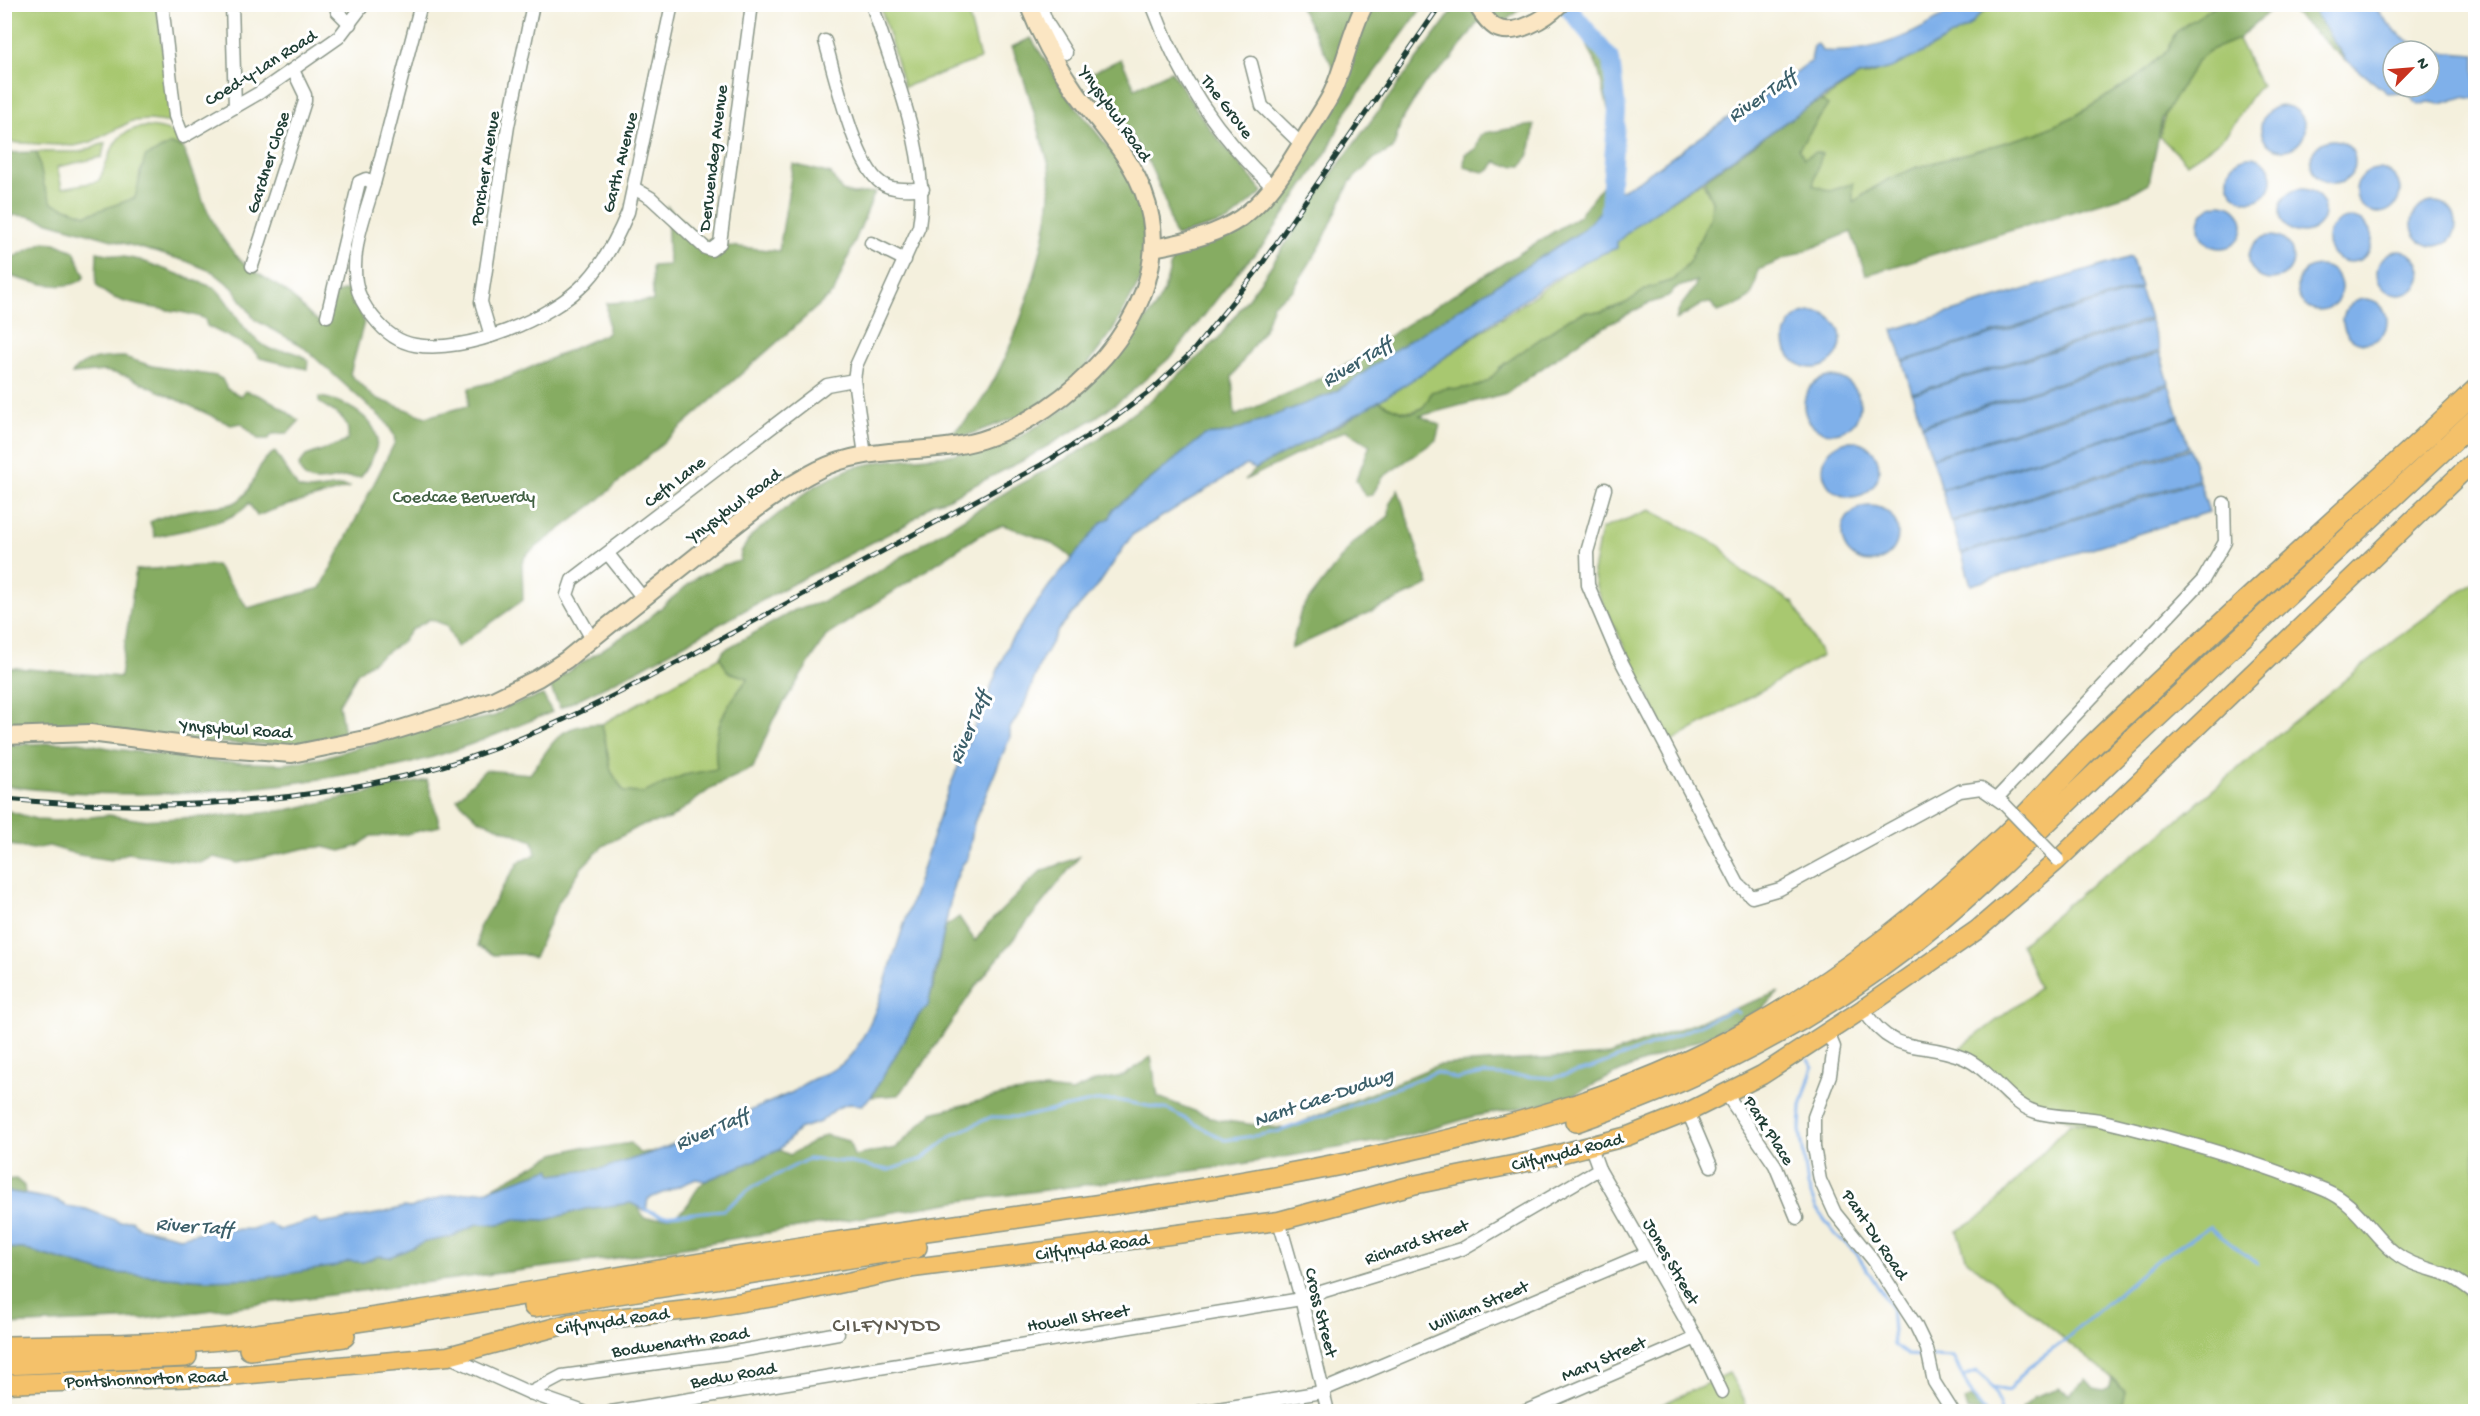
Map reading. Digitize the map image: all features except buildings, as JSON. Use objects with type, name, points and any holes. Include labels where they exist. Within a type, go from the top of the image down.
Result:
[{"type":"highway","points":[[4,1347],[166,1343],[236,1337],[443,1307],[819,1245],[1056,1213],[1263,1180],[1447,1142],[1551,1115],[1622,1090],[1692,1060],[1753,1028],[1818,988],[1917,914],[2006,835],[2089,749],[2475,390]]},
{"type":"highway","points":[[4,1364],[166,1357],[290,1345],[814,1261],[1268,1193],[1456,1155],[1552,1130],[1628,1104],[1701,1073],[1759,1044],[1828,1002],[1929,929],[2018,849],[2107,762],[2475,419]]},
{"type":"main road","name":"Ynysybwl Road","points":[[4,736],[90,734],[210,748],[292,754],[375,737],[493,700],[538,678],[592,639],[772,496],[820,469],[843,459],[865,455],[981,440],[1010,430],[1060,399],[1084,378],[1123,333],[1140,300],[1149,273],[1153,248],[1151,219],[1141,184],[1116,144],[1074,89],[1038,30],[1028,4]]},
{"type":"main road","points":[[1153,248],[1202,238],[1232,225],[1251,213],[1274,188],[1331,95],[1365,4]]},
{"type":"main road","points":[[1476,4],[1495,27],[1508,30],[1536,22],[1558,7]]},
{"type":"main road","name":"Cilfynydd Road","points":[[286,1372],[448,1356],[571,1323],[749,1301],[913,1268],[1279,1221],[1413,1185],[1591,1148],[1689,1113],[1727,1095],[1828,1033],[1977,930],[2058,860],[2475,459]]},
{"type":"main road","name":"Pontshonnorton Road","points":[[4,1384],[286,1372]]},
{"type":"street","name":"Coed-y-Lan Road","points":[[162,4],[175,116],[183,137],[235,107],[339,38],[364,4]]},
{"type":"street","points":[[232,4],[235,107]]},
{"type":"street","points":[[336,4],[337,11],[350,24]]},
{"type":"street","points":[[327,316],[359,182],[366,179],[374,184],[421,4]]},
{"type":"street","name":"Porcher Avenue","points":[[491,336],[482,302],[508,126],[533,4]]},
{"type":"street","name":"Garth Avenue","points":[[374,184],[356,246],[356,280],[359,295],[369,313],[396,339],[414,345],[440,347],[491,336],[561,303],[586,282],[618,236],[634,188],[672,4]]},
{"type":"street","name":"Derwendeg Avenue","points":[[634,188],[651,198],[705,248],[711,250],[720,243],[752,4]]},
{"type":"street","points":[[865,455],[854,380],[860,355],[919,227],[923,189],[920,161],[872,4]]},
{"type":"street","points":[[1040,4],[1047,23],[1066,53]]},
{"type":"street","name":"The Grove","points":[[1152,4],[1182,75],[1206,114],[1274,188]]},
{"type":"street","points":[[825,41],[864,164],[882,184],[894,188],[923,189]]},
{"type":"street","points":[[1251,63],[1262,106],[1301,144]]},
{"type":"street","name":"Gardner Close","points":[[252,266],[305,101],[305,95],[293,70]]},
{"type":"street","points":[[871,243],[904,260]]},
{"type":"street","name":"Cefn Lane","points":[[592,639],[567,595],[572,580],[827,385],[854,380]]},
{"type":"street","points":[[1605,489],[1587,552],[1588,585],[1623,664],[1738,884],[1752,897],[1780,889],[1960,792],[1981,789],[2001,801],[2058,860]]},
{"type":"street","points":[[2001,801],[2203,580],[2225,542],[2224,503]]},
{"type":"street","points":[[608,554],[643,598]]},
{"type":"street","points":[[1863,1010],[1880,1032],[1892,1041],[1910,1048],[1944,1050],[1975,1062],[2009,1096],[2035,1112],[2097,1120],[2159,1136],[2285,1174],[2328,1191],[2356,1209],[2395,1253],[2421,1267],[2447,1275],[2475,1294]]},
{"type":"street","name":"Pant Du Road","points":[[1828,1033],[1834,1047],[1830,1075],[1814,1117],[1814,1147],[1820,1179],[1835,1213],[1874,1261],[1915,1324],[1927,1349],[1934,1382],[1953,1412]]},
{"type":"street","name":"Park Place","points":[[1727,1095],[1775,1165],[1797,1218]]},
{"type":"street","points":[[1689,1113],[1711,1166]]},
{"type":"street","name":"Jones Street","points":[[1591,1148],[1599,1169],[1696,1338],[1722,1392]]},
{"type":"street","name":"Richard Street","points":[[1301,1298],[1462,1248],[1599,1169]]},
{"type":"street","name":"Cross Street","points":[[1279,1221],[1301,1298],[1328,1412]]},
{"type":"street","name":"William Street","points":[[1198,1412],[1322,1391],[1647,1253]]},
{"type":"street","name":"Howell Street","points":[[861,1370],[1301,1298]]},
{"type":"street","name":"Bodwenarth Road","points":[[530,1393],[562,1377],[724,1354],[838,1333]]},
{"type":"street","name":"Mary Street","points":[[1524,1412],[1696,1338]]},
{"type":"street","points":[[448,1356],[530,1393],[584,1412]]},
{"type":"street","name":"Bedw Road","points":[[611,1412],[670,1407],[861,1370]]},
{"type":"green space","points":[[4,5],[157,5],[173,123],[150,120],[132,121],[91,142],[74,146],[5,142]]},
{"type":"green space","points":[[880,5],[966,5],[980,59],[904,87]]},
{"type":"green space","points":[[1299,5],[1424,5],[1347,110],[1328,150],[1264,244],[1238,272],[1174,354],[1125,397],[1095,418],[1022,461],[945,500],[933,503],[909,523],[779,591],[638,670],[560,708],[549,684],[642,624],[696,578],[723,565],[740,561],[741,552],[751,536],[815,486],[851,468],[883,461],[950,455],[1001,444],[1021,436],[1066,408],[1106,369],[1154,309],[1164,291],[1172,260],[1179,252],[1199,243],[1216,241],[1253,216],[1339,88],[1332,65]]},
{"type":"green space","points":[[1457,5],[1524,5],[1507,20],[1478,22],[1450,61],[1424,84],[1401,122],[1393,149],[1375,158],[1350,182],[1321,245],[1293,290],[1273,304],[1265,328],[1232,377],[1235,416],[1303,387],[1365,355],[1396,331],[1579,216],[1603,185],[1609,112],[1598,69],[1586,42],[1566,13],[1568,10],[1609,60],[1616,111],[1608,204],[1582,231],[1399,347],[1367,372],[1331,394],[1228,433],[1205,435],[1113,510],[1110,518],[1102,522],[1073,560],[1050,543],[1003,525],[978,536],[826,636],[773,720],[753,768],[713,787],[670,819],[640,826],[603,846],[582,867],[558,903],[534,958],[522,954],[494,955],[478,946],[479,928],[502,888],[519,862],[536,854],[533,841],[478,819],[457,799],[485,770],[530,774],[551,744],[566,731],[575,727],[602,724],[611,771],[624,792],[643,793],[684,775],[717,769],[716,742],[721,720],[748,678],[728,672],[720,657],[724,650],[795,610],[819,603],[858,584],[1011,489],[1084,449],[1152,399],[1218,339],[1265,275],[1331,175]]},
{"type":"green space","points":[[1989,5],[2216,5],[2176,32],[2168,50],[2135,79],[2077,115],[2038,133],[1915,168],[1873,188],[1852,203],[1813,185],[1799,148],[1828,105],[1822,101],[1859,76],[1866,76],[1922,53],[1984,12]]},
{"type":"green space","points":[[2216,5],[2276,5],[2238,39],[2209,51],[2197,61],[2162,119],[2149,183],[2130,194],[1866,275],[1851,232],[1758,270],[1754,289],[1747,300],[1742,303],[1717,312],[1711,303],[1702,304],[1676,320],[1680,308],[1697,281],[1675,288],[1668,297],[1647,304],[1589,335],[1507,393],[1420,416],[1440,425],[1436,440],[1383,477],[1372,495],[1365,496],[1356,480],[1370,445],[1346,430],[1245,480],[1266,462],[1342,424],[1377,400],[1402,411],[1416,412],[1427,402],[1431,392],[1447,388],[1478,386],[1488,381],[1504,364],[1570,318],[1585,312],[1602,312],[1626,303],[1648,288],[1673,280],[1689,262],[1711,216],[1712,201],[1704,180],[1806,108],[1822,101],[1828,105],[1799,148],[1804,158],[1816,152],[1822,154],[1813,185],[1830,191],[1853,183],[1853,202],[1887,180],[1915,168],[2038,133],[2077,115],[2135,79],[2168,50],[2176,32]]},
{"type":"green space","points":[[2285,5],[2311,5],[2346,61]]},
{"type":"green space","points":[[1031,38],[1067,95],[1130,175],[1144,218],[1145,249],[1141,279],[1112,332],[1082,372],[1057,394],[1022,415],[955,440],[946,435],[967,420],[987,393],[1005,357],[1021,317],[1044,235],[1050,200],[1048,160],[1012,47]]},
{"type":"green space","points":[[2238,39],[2261,86],[2251,96],[2225,135],[2187,163],[2160,137],[2170,102],[2183,79],[2199,59],[2215,48]]},
{"type":"green space","points":[[1121,59],[1135,88],[1171,71],[1210,129],[1263,192],[1228,221],[1176,236],[1172,229],[1165,199],[1149,163],[1128,130],[1085,76]]},
{"type":"green space","points":[[1534,125],[1530,152],[1522,166],[1503,165],[1496,161],[1490,170],[1483,172],[1464,167],[1465,154],[1476,149],[1480,136],[1484,133]]},
{"type":"green space","points":[[145,127],[168,131],[177,137],[183,148],[165,147],[149,158],[140,173],[135,198],[86,215],[52,203],[44,186],[37,152],[80,152],[105,143],[102,157],[57,167],[62,188],[96,182],[119,138],[134,129]]},
{"type":"green space","name":"Coedcae Berwerdy","points":[[171,144],[183,148],[208,211],[224,241],[246,265],[287,292],[315,319],[327,325],[335,294],[352,287],[364,322],[350,374],[373,397],[426,417],[468,406],[469,388],[507,378],[608,333],[607,303],[653,301],[652,266],[669,265],[667,206],[701,239],[728,246],[779,251],[793,164],[831,174],[842,191],[853,194],[875,192],[834,292],[595,503],[526,555],[522,563],[523,600],[457,647],[446,625],[430,619],[411,630],[403,641],[358,672],[339,704],[344,734],[293,745],[213,743],[92,728],[5,727],[5,667],[120,677],[136,570],[216,565],[248,608],[321,588],[395,442],[394,435],[386,422],[301,345],[255,320],[233,288],[213,272],[186,261],[28,216],[14,215],[5,219],[4,153],[37,152],[44,186],[52,203],[86,215],[135,198],[145,157]]},
{"type":"green space","points":[[1702,181],[1712,201],[1711,216],[1689,262],[1673,280],[1648,288],[1626,303],[1602,312],[1585,312],[1570,318],[1504,364],[1488,381],[1478,386],[1447,388],[1422,408],[1415,410],[1399,410],[1377,400],[1421,374],[1584,261],[1617,248],[1617,242],[1636,225]]},
{"type":"green space","points":[[44,242],[55,243],[74,251],[85,276],[70,284],[47,285],[22,280],[5,273],[5,253],[14,257]]},
{"type":"green space","points":[[97,252],[140,260],[215,288],[253,337],[271,349],[300,355],[308,361],[307,369],[260,358],[251,348],[207,326],[205,319],[132,304],[105,293],[96,284]]},
{"type":"green space","points":[[124,357],[152,366],[216,376],[222,379],[227,389],[241,396],[245,391],[267,399],[299,421],[288,433],[273,434],[268,439],[258,439],[241,423],[231,425],[127,376],[104,371],[72,374],[88,362],[102,358]]},
{"type":"green space","points":[[319,397],[336,401],[354,410],[369,422],[374,430],[377,438],[376,449],[361,477],[318,481],[306,478],[302,473],[299,465],[306,456],[345,442],[348,438],[344,420],[319,402]]},
{"type":"green space","points":[[275,452],[298,488],[311,490],[336,486],[349,487],[257,516],[249,503],[232,516],[219,521],[155,537],[150,522],[178,512],[226,506],[236,502],[248,491],[263,463]]},
{"type":"green space","points":[[1398,489],[1429,585],[1291,649],[1301,610],[1353,543],[1389,516],[1390,503]]},
{"type":"green space","points":[[1650,510],[1719,545],[1742,572],[1794,603],[1822,656],[1671,742],[1597,591],[1593,572],[1601,529]]},
{"type":"green space","points":[[2475,581],[2475,1411],[2120,1411],[2125,1391],[1967,1260],[1957,1231],[1986,1213],[2070,1123],[2103,1127],[2035,1112],[1954,1053],[2039,988],[2021,944],[2094,882],[2153,841],[2289,725],[2397,638]]},
{"type":"green space","points":[[720,657],[728,672],[748,678],[721,720],[716,742],[717,769],[684,775],[643,793],[624,792],[611,771],[602,724]]},
{"type":"green space","points":[[543,695],[552,712],[450,752],[388,768],[302,782],[217,791],[132,794],[5,786],[4,745],[79,742],[114,749],[225,762],[284,764],[322,758],[399,735],[495,716],[509,706]]},
{"type":"green space","points":[[427,780],[440,826],[403,835],[371,836],[358,846],[341,851],[324,847],[307,848],[238,863],[214,857],[200,863],[127,853],[111,860],[79,855],[49,846],[33,849],[5,844],[5,810],[39,820],[55,821],[109,815],[141,820],[245,815],[287,810]]},
{"type":"green space","points":[[1079,857],[973,990],[924,1063],[898,1095],[871,1097],[930,997],[945,927],[959,917],[975,941],[988,924],[1040,872]]},
{"type":"green space","points":[[1779,992],[1764,1008],[1703,1038],[1619,1072],[1564,1100],[1476,1116],[1403,1137],[1230,1166],[961,1201],[617,1258],[143,1319],[5,1325],[4,1248],[23,1249],[103,1272],[208,1280],[336,1266],[349,1261],[363,1262],[379,1256],[390,1257],[425,1242],[452,1237],[477,1224],[498,1225],[514,1219],[546,1220],[585,1209],[631,1203],[638,1206],[644,1218],[668,1217],[684,1209],[705,1181],[779,1150],[790,1155],[825,1135],[849,1141],[854,1156],[896,1148],[932,1113],[1006,1094],[1046,1089],[1072,1092],[1096,1081],[1123,1076],[1151,1057],[1158,1097],[1218,1120],[1286,1129],[1438,1065],[1609,1055]]},
{"type":"green space","points":[[631,1143],[639,1153],[657,1151],[605,1168],[552,1175],[551,1170],[488,1190],[555,1154],[582,1147],[593,1149]]},
{"type":"green space","points":[[16,1179],[24,1186],[25,1194],[5,1191],[4,1180]]},
{"type":"green space","points":[[1729,1373],[1744,1399],[1746,1411],[1646,1412]]},
{"type":"green space","points":[[2112,1378],[2125,1392],[2120,1411],[2023,1412],[2021,1408],[2033,1397],[2059,1388],[2069,1394],[2086,1379],[2094,1388],[2103,1390],[2110,1387]]},
{"type":"green space","points":[[1971,1398],[1985,1411],[1967,1411],[1964,1400]]},
{"type":"water","name":"River Taff","points":[[1960,4],[1989,5],[1968,27],[1922,53],[1891,68],[1859,76],[1806,108],[1636,225],[1617,242],[1617,248],[1567,271],[1542,287],[1444,358],[1381,400],[1255,469],[1246,465],[1132,535],[1100,583],[1059,629],[1041,661],[1023,708],[1010,728],[1010,737],[974,823],[968,858],[962,865],[954,884],[928,1006],[919,1015],[871,1097],[862,1105],[848,1104],[837,1108],[820,1122],[799,1129],[779,1150],[705,1181],[696,1179],[648,1199],[646,1211],[631,1203],[585,1209],[546,1220],[514,1219],[498,1225],[477,1224],[452,1237],[425,1242],[390,1257],[379,1256],[363,1262],[349,1261],[336,1266],[262,1278],[208,1280],[103,1272],[24,1249],[5,1248],[5,1191],[57,1200],[66,1206],[86,1209],[120,1222],[131,1220],[138,1227],[180,1237],[210,1230],[252,1229],[269,1223],[279,1230],[316,1219],[321,1224],[404,1207],[410,1208],[445,1196],[488,1190],[550,1169],[553,1175],[605,1168],[657,1151],[793,1092],[804,1083],[836,1068],[853,1052],[878,1004],[946,796],[1009,643],[1049,586],[1102,522],[1110,518],[1113,510],[1205,435],[1228,433],[1331,394],[1399,347],[1582,231],[1619,191],[1638,181],[1742,108],[1769,93],[1811,61],[1814,45],[1818,44],[1822,51],[1859,50],[1877,46],[1928,25]]},
{"type":"water","points":[[2374,5],[2384,19],[2405,39],[2381,39],[2381,88],[2345,59],[2311,6]]},
{"type":"water","points":[[2441,52],[2475,55],[2475,99],[2462,97],[2441,104],[2429,102],[2419,105],[2412,99],[2441,99]]},
{"type":"water","points":[[2283,106],[2292,107],[2299,112],[2304,119],[2304,137],[2299,144],[2292,149],[2283,150],[2274,149],[2267,144],[2262,137],[2261,128],[2262,119],[2267,112],[2274,107]]},
{"type":"water","points":[[2333,140],[2342,141],[2349,146],[2354,153],[2354,171],[2349,178],[2342,183],[2333,184],[2324,183],[2317,178],[2312,171],[2311,162],[2312,153],[2317,146],[2324,141]]},
{"type":"water","points":[[2250,157],[2259,158],[2266,163],[2271,170],[2271,188],[2266,195],[2259,200],[2250,201],[2241,200],[2234,195],[2229,188],[2228,179],[2229,170],[2234,163],[2241,158]]},
{"type":"water","points":[[2378,169],[2387,170],[2394,175],[2399,182],[2399,200],[2394,207],[2387,212],[2378,213],[2369,212],[2362,207],[2357,200],[2356,191],[2357,182],[2362,175],[2369,170]]},
{"type":"water","points":[[2302,189],[2311,190],[2318,195],[2323,202],[2323,220],[2318,227],[2311,232],[2302,233],[2293,232],[2286,227],[2281,220],[2280,211],[2281,202],[2286,195],[2293,190]]},
{"type":"water","points":[[2434,202],[2443,203],[2450,208],[2455,215],[2455,233],[2450,240],[2443,245],[2434,246],[2425,245],[2418,240],[2413,233],[2412,224],[2413,215],[2418,208],[2425,203]]},
{"type":"water","points":[[2221,204],[2230,205],[2237,210],[2242,217],[2242,235],[2237,242],[2230,247],[2221,248],[2212,247],[2205,242],[2200,235],[2199,226],[2200,217],[2205,210],[2212,205]]},
{"type":"water","points":[[2350,218],[2359,219],[2366,224],[2371,231],[2371,249],[2366,256],[2359,261],[2350,262],[2341,261],[2334,256],[2329,249],[2328,240],[2329,231],[2334,224],[2341,219]]},
{"type":"water","points":[[2271,236],[2280,237],[2287,242],[2292,249],[2292,267],[2287,274],[2280,279],[2271,280],[2262,279],[2255,274],[2250,267],[2249,258],[2250,249],[2255,242],[2262,237]]},
{"type":"water","points":[[2399,251],[2408,252],[2415,257],[2420,264],[2420,282],[2415,289],[2408,294],[2399,295],[2390,294],[2383,289],[2378,282],[2377,273],[2378,264],[2383,257],[2390,252]]},
{"type":"water","points":[[2131,257],[2141,287],[1903,361],[1893,330]]},
{"type":"water","points":[[2319,266],[2328,267],[2335,272],[2340,279],[2340,297],[2335,304],[2328,309],[2319,310],[2310,309],[2303,304],[2298,297],[2297,288],[2298,279],[2303,272],[2310,267]]},
{"type":"water","points":[[2140,289],[2150,319],[1912,393],[1903,362]]},
{"type":"water","points":[[2365,299],[2374,300],[2381,305],[2386,312],[2386,330],[2381,337],[2374,342],[2365,343],[2356,342],[2349,337],[2344,330],[2343,321],[2344,312],[2349,305],[2356,300]]},
{"type":"water","points":[[1813,312],[1833,320],[1841,340],[1833,360],[1813,368],[1793,360],[1785,340],[1793,320]]},
{"type":"water","points":[[2150,321],[2160,351],[1922,425],[1912,394]]},
{"type":"water","points":[[2160,353],[2169,383],[1932,457],[1922,426]]},
{"type":"water","points":[[1832,377],[1843,379],[1852,385],[1858,394],[1860,405],[1858,416],[1852,425],[1843,431],[1832,433],[1821,431],[1812,425],[1806,416],[1804,405],[1806,394],[1812,385],[1821,379]]},
{"type":"water","points":[[2169,385],[2179,416],[1941,489],[1932,458]]},
{"type":"water","points":[[2179,417],[2189,447],[1951,521],[1942,490]]},
{"type":"water","points":[[1851,441],[1871,449],[1879,469],[1871,489],[1851,497],[1831,489],[1823,469],[1831,449]]},
{"type":"water","points":[[2190,449],[2199,479],[1961,553],[1952,522]]},
{"type":"water","points":[[2199,481],[2209,512],[1971,585],[1962,554]]},
{"type":"water","points":[[1870,506],[1881,508],[1890,514],[1896,523],[1898,534],[1896,545],[1890,554],[1881,560],[1870,562],[1859,560],[1850,554],[1844,545],[1842,534],[1844,523],[1850,514],[1859,508]]},
{"type":"waterway","points":[[1565,4],[1611,60],[1617,111],[1608,221]]},
{"type":"waterway","name":"Nant Cae-Dudwg","points":[[646,1210],[663,1216],[723,1210],[753,1187],[808,1159],[846,1162],[889,1170],[922,1159],[953,1135],[991,1117],[1022,1117],[1095,1101],[1116,1100],[1169,1110],[1225,1140],[1260,1135],[1280,1131],[1337,1111],[1436,1072],[1457,1079],[1484,1074],[1553,1078],[1588,1069],[1670,1038],[1733,1010],[1738,1013]]},
{"type":"waterway","name":"Nant Cae-Dudwg","points":[[1808,1060],[1813,1067],[1801,1106],[1800,1130],[1808,1186],[1816,1208],[1835,1234],[1856,1253],[1891,1307],[1894,1345],[1907,1355],[1925,1356]]},
{"type":"waterway","points":[[1991,1387],[2008,1391],[2029,1367],[2060,1344],[2153,1263],[2209,1227],[2257,1264]]},
{"type":"waterway","name":"Nant Cae-Dudwg","points":[[1932,1356],[1953,1357],[1971,1392],[1985,1412]]},
{"type":"waterway","points":[[1964,1376],[1976,1371],[1985,1379],[1998,1400],[2001,1412]]},
{"type":"railway","points":[[4,799],[105,805],[206,804],[256,800],[356,786],[448,764],[532,734],[613,696],[1041,465],[1101,428],[1153,389],[1192,352],[1257,271],[1441,4]]},
{"type":"district","name":"CILFYNYDD","points":[[887,1324]]}]
